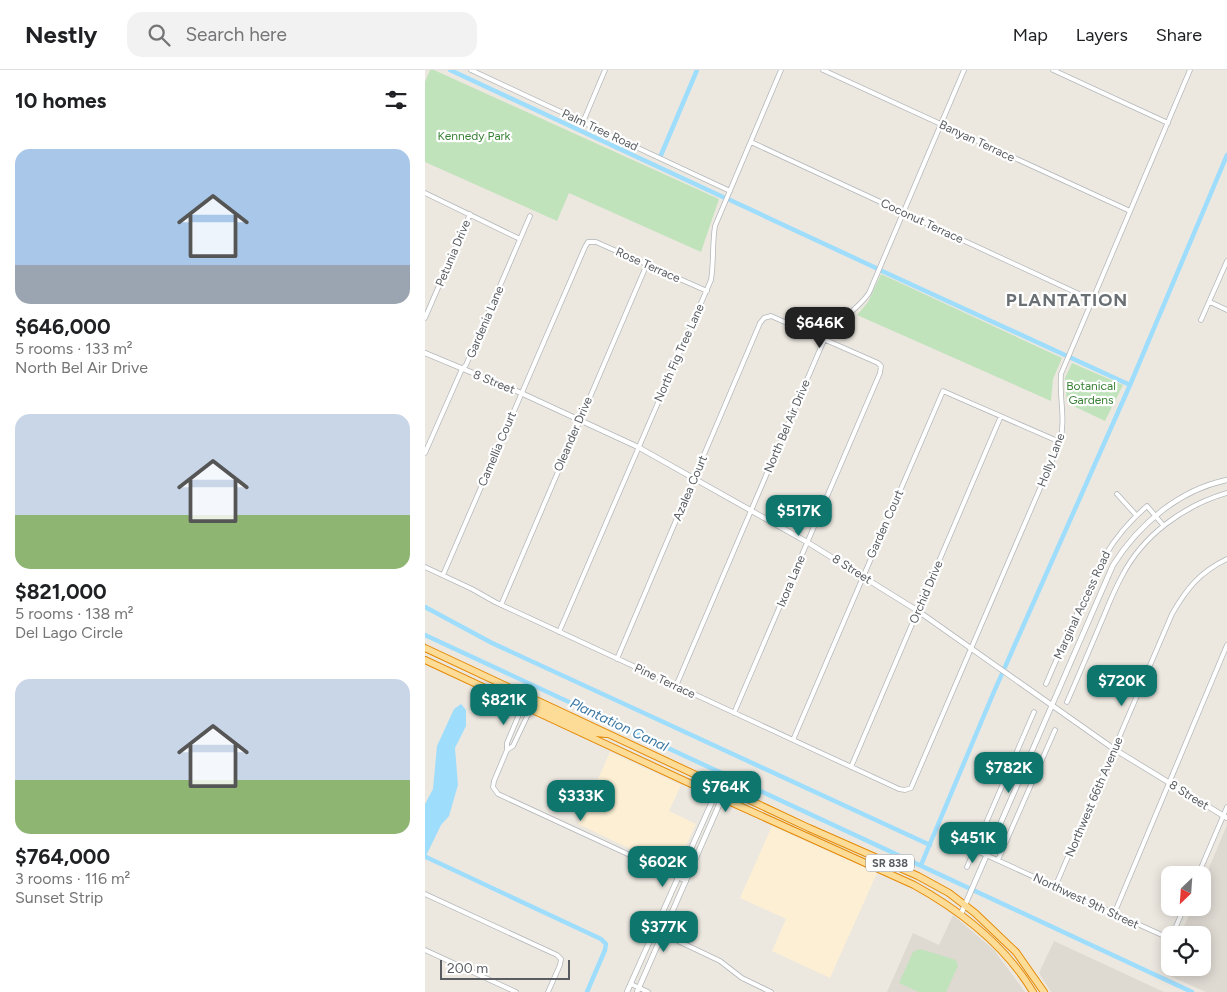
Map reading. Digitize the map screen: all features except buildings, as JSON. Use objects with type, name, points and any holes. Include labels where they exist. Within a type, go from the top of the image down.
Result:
[{"type":"highway","name":"SR 838","points":[[425,648],[918,876],[949,893],[1016,952],[1044,992]]},
{"type":"highway","points":[[425,653],[439,655]]},
{"type":"highway","name":"SR 838","points":[[425,660],[718,796],[915,884],[944,901],[997,946],[1033,992]]},
{"type":"highway","points":[[479,686],[488,685],[519,699],[526,695]]},
{"type":"highway","points":[[523,705],[532,704],[596,733],[610,734]]},
{"type":"highway","points":[[997,946],[1005,949],[1021,969],[1030,971]]},
{"type":"street","name":"Palm Tree Road","points":[[471,70],[730,191]]},
{"type":"street","points":[[583,122],[605,70]]},
{"type":"street","name":"North Fig Tree Lane","points":[[559,632],[707,291],[713,268],[713,236],[715,226],[781,70]]},
{"type":"street","name":"Banyan Terrace","points":[[823,70],[1130,211]]},
{"type":"street","name":"North Bel Air Drive","points":[[676,686],[824,340],[838,322],[866,298],[964,70]]},
{"type":"street","points":[[1053,70],[1168,123]]},
{"type":"street","name":"Holly Lane","points":[[908,789],[915,781],[1060,442],[1063,429],[1061,374],[1190,70]]},
{"type":"street","name":"Coconut Terrace","points":[[751,142],[1092,300]]},
{"type":"street","points":[[425,193],[520,239]]},
{"type":"street","name":"Petunia Drive","points":[[425,318],[470,214]]},
{"type":"street","name":"Gardenia Lane","points":[[425,453],[461,369],[466,365],[530,216]]},
{"type":"street","name":"Rose Terrace","points":[[588,242],[596,242],[707,291]]},
{"type":"street","name":"Camellia Court","points":[[443,575],[588,242]]},
{"type":"street","points":[[1201,320],[1227,261]]},
{"type":"street","name":"Oleander Drive","points":[[501,605],[647,264]]},
{"type":"street","points":[[1210,302],[1227,310]]},
{"type":"street","name":"Azalea Court","points":[[617,659],[760,323],[764,318],[771,316],[824,340]]},
{"type":"street","name":"Ixora Lane","points":[[734,713],[880,373],[881,366],[878,363],[824,340]]},
{"type":"street","name":"8 Street","points":[[425,353],[521,393],[638,447],[807,542],[863,575],[918,611],[1114,749],[1225,817]]},
{"type":"street","name":"Garden Court","points":[[793,740],[943,391],[1001,416]]},
{"type":"street","points":[[1001,416],[1060,442]]},
{"type":"street","name":"Orchid Drive","points":[[851,767],[1001,416]]},
{"type":"street","points":[[961,914],[975,886],[1113,565],[1131,539],[1156,516],[1191,493],[1214,483],[1227,480]]},
{"type":"street","name":"Marginal Access Road","points":[[1067,702],[1122,576],[1139,551],[1163,525],[1203,501],[1227,493]]},
{"type":"street","points":[[1117,494],[1136,515],[1147,506],[1163,525]]},
{"type":"street","name":"Marginal Access Road","points":[[1046,684],[1097,566],[1116,538],[1136,515]]},
{"type":"street","name":"Northwest 66th Avenue","points":[[1055,887],[1172,614],[1194,581],[1210,568],[1227,559]]},
{"type":"street","name":"Pine Terrace","points":[[425,567],[501,605],[851,767],[899,789],[908,789]]},
{"type":"street","points":[[1114,914],[1227,645]]},
{"type":"street","points":[[523,705],[507,743],[507,750],[493,781],[493,787],[498,794],[686,881]]},
{"type":"street","points":[[507,750],[513,746],[531,708]]},
{"type":"street","points":[[967,867],[1034,712]]},
{"type":"street","points":[[998,860],[1055,730]]},
{"type":"street","points":[[627,992],[678,878],[723,787]]},
{"type":"street","points":[[638,990],[686,881],[718,796]]},
{"type":"street","points":[[1202,866],[1225,817],[1227,807]]},
{"type":"street","name":"Northwest 9th Street","points":[[975,850],[1161,935]]},
{"type":"street","points":[[425,894],[557,955],[561,959],[560,965],[548,992]]},
{"type":"street","points":[[655,930],[720,961],[741,978],[771,992]]},
{"type":"street","points":[[425,950],[516,992]]},
{"type":"street","points":[[631,984],[638,990],[648,992]]},
{"type":"shaded area","points":[[610,752],[681,785],[669,811],[696,824],[675,870],[578,824]]},
{"type":"shaded area","points":[[1227,825],[1227,992],[1206,992],[1170,976],[1211,976],[1211,926],[1184,926],[1188,916],[1211,916],[1210,866]]},
{"type":"shaded area","points":[[772,826],[877,873],[830,978],[772,951],[786,919],[740,898]]},
{"type":"shaded area","points":[[953,915],[994,950],[1025,992],[887,992],[913,933],[939,945]]},
{"type":"shaded area","points":[[1054,941],[1164,992],[1051,992],[1039,973]]},
{"type":"green space","name":"Kennedy Park","points":[[430,70],[434,70],[719,199],[701,252],[569,193],[557,221],[425,162],[425,82]]},
{"type":"green space","name":"Botanical Gardens","points":[[881,274],[1062,358],[1053,379],[1051,401],[857,315],[868,302]]},
{"type":"green space","name":"Botanical Gardens","points":[[1072,363],[1123,385],[1105,421],[1067,403],[1065,378]]},
{"type":"green space","points":[[920,949],[956,960],[958,966],[946,992],[919,992],[899,983],[913,952]]},
{"type":"water","points":[[461,704],[466,710],[466,726],[455,748],[458,785],[449,816],[441,825],[425,858],[425,804],[433,789],[437,746],[454,709]]},
{"type":"waterway","points":[[450,70],[723,197]]},
{"type":"waterway","points":[[661,155],[697,70]]},
{"type":"waterway","points":[[921,865],[993,694],[1130,385],[1227,155]]},
{"type":"waterway","points":[[730,200],[876,268]]},
{"type":"waterway","points":[[882,271],[1130,385]]},
{"type":"waterway","points":[[425,607],[492,643],[930,845]]},
{"type":"waterway","name":"Plantation Canal","points":[[425,635],[1192,992]]},
{"type":"waterway","points":[[426,857],[601,939],[606,944],[605,950],[587,992]]},
{"type":"district","name":"PLANTATION","points":[[1067,300]]}]
